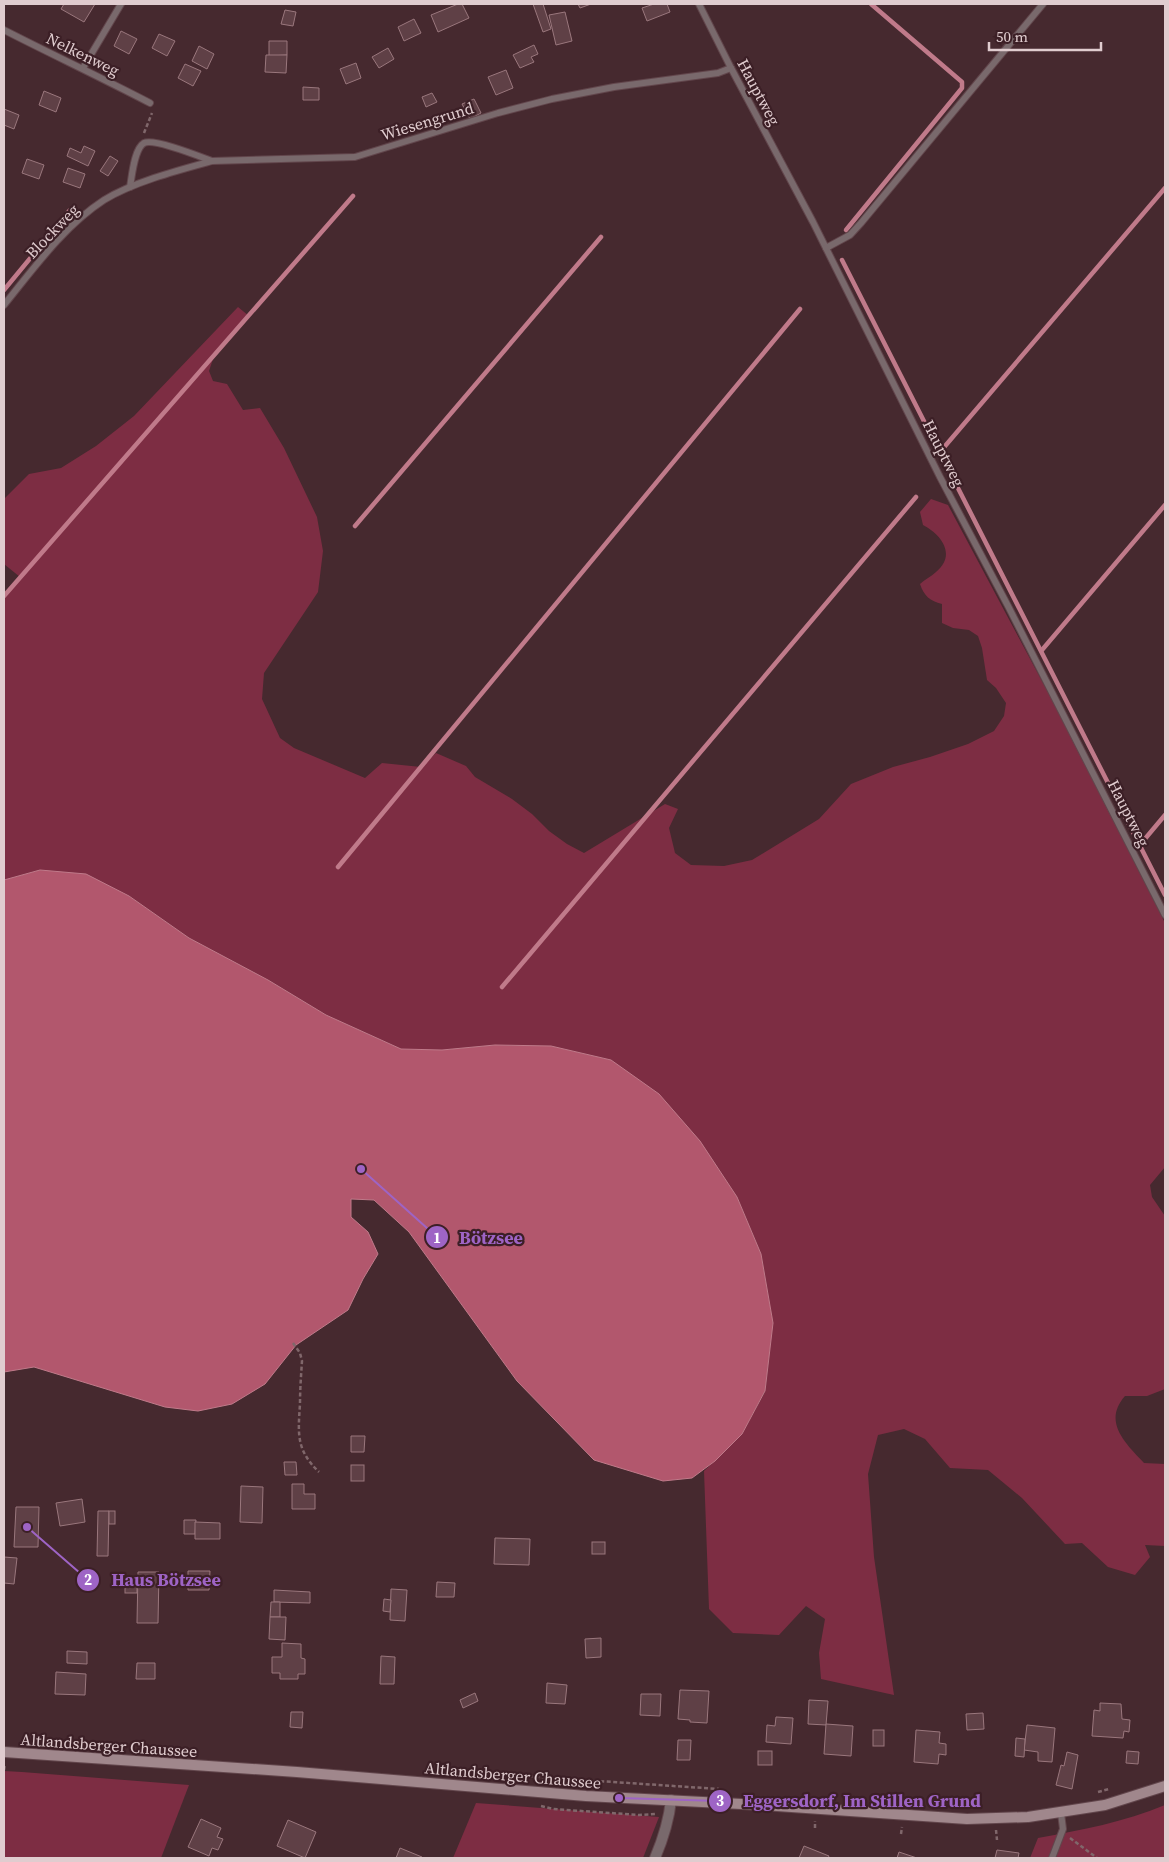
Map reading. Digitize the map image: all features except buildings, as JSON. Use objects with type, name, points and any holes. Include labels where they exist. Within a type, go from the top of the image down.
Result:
[{"type":"main road","name":"Altlandsberger Chaussee","points":[[4,1752],[321,1774],[591,1797],[671,1800],[967,1819],[997,1819],[1061,1813],[1105,1805],[1165,1786]]},
{"type":"street","points":[[655,1858],[664,1838],[670,1816],[671,1800]]},
{"type":"lane","points":[[83,68],[121,4]]},
{"type":"lane","name":"Hauptweg","points":[[699,4],[826,248],[940,477],[1013,614],[1165,915]]},
{"type":"lane","points":[[826,248],[850,235],[861,223],[1043,4]]},
{"type":"lane","name":"Nelkenweg","points":[[4,30],[150,103]]},
{"type":"lane","name":"Wiesengrund","points":[[130,187],[212,161],[355,157],[498,113],[552,99],[614,87],[718,73],[731,68]]},
{"type":"lane","points":[[130,187],[134,162],[142,144],[147,142],[163,144],[212,161]]},
{"type":"lane","name":"Blockweg","points":[[4,305],[58,240],[80,219],[104,200],[130,187]]},
{"type":"lane","points":[[1050,1858],[1063,1829],[1061,1813]]},
{"type":"path","points":[[142,144],[143,136],[154,109],[150,103]]},
{"type":"path","points":[[293,1343],[300,1353],[302,1361],[298,1434],[302,1449],[309,1462],[319,1472]]},
{"type":"path","points":[[468,1772],[726,1789]]},
{"type":"path","points":[[1097,1792],[1106,1788],[1115,1788]]},
{"type":"path","points":[[957,1804],[976,1805]]},
{"type":"path","points":[[815,1821],[815,1828]]},
{"type":"path","points":[[901,1834],[902,1826]]},
{"type":"path","points":[[1063,1829],[1068,1836],[1098,1858]]},
{"type":"path","points":[[996,1830],[997,1840]]},
{"type":"shaded area","points":[[238,307],[249,316],[214,356],[209,371],[213,381],[227,384],[243,410],[260,408],[284,448],[317,517],[323,551],[318,592],[264,673],[262,699],[280,738],[294,748],[365,778],[382,763],[421,767],[436,753],[466,766],[475,777],[512,799],[532,814],[549,831],[584,853],[665,804],[678,809],[669,828],[675,853],[691,865],[724,866],[752,860],[819,819],[851,784],[893,767],[968,744],[994,731],[1004,716],[1006,703],[996,688],[987,680],[982,648],[978,636],[969,630],[953,628],[942,623],[942,604],[928,597],[923,592],[920,584],[934,574],[942,565],[946,552],[941,539],[923,525],[920,512],[931,499],[948,505],[1059,713],[1165,923],[1165,1167],[1150,1185],[1152,1197],[1165,1216],[1165,1389],[1147,1396],[1125,1396],[1118,1406],[1116,1424],[1124,1440],[1144,1463],[1165,1464],[1165,1546],[1145,1545],[1150,1557],[1135,1575],[1108,1567],[1082,1543],[1065,1544],[1022,1498],[988,1470],[950,1468],[925,1439],[904,1429],[878,1435],[868,1474],[874,1557],[894,1695],[821,1679],[819,1653],[825,1619],[806,1606],[779,1635],[733,1633],[709,1609],[704,1471],[742,1434],[765,1392],[773,1323],[761,1254],[737,1197],[611,1060],[551,1046],[495,1045],[442,1050],[401,1049],[326,1015],[268,980],[189,938],[129,896],[40,870],[4,880],[4,596],[20,577],[4,564],[4,499],[29,474],[61,468],[96,446],[134,416]]},
{"type":"shaded area","points":[[40,870],[86,874],[129,896],[189,938],[268,980],[326,1015],[401,1049],[442,1050],[495,1045],[551,1046],[611,1060],[659,1094],[700,1141],[737,1197],[761,1254],[773,1323],[765,1391],[742,1434],[715,1461],[692,1478],[663,1481],[594,1460],[517,1381],[409,1232],[374,1200],[351,1199],[351,1217],[368,1232],[378,1254],[348,1310],[296,1345],[265,1384],[232,1404],[198,1411],[165,1407],[34,1367],[4,1372],[4,880]]},
{"type":"shaded area","points":[[4,1771],[189,1785],[161,1858],[4,1858]]},
{"type":"shaded area","points":[[476,1803],[659,1817],[643,1858],[453,1858]]},
{"type":"shaded area","points":[[1165,1805],[1165,1858],[1030,1858],[1038,1838],[1118,1821]]},
{"type":"waterway","points":[[846,230],[962,88],[962,82],[871,4]]},
{"type":"waterway","points":[[940,452],[1165,188]]},
{"type":"waterway","points":[[4,596],[353,196]]},
{"type":"waterway","points":[[4,290],[70,210]]},
{"type":"waterway","points":[[355,526],[601,237]]},
{"type":"waterway","points":[[842,260],[1165,895]]},
{"type":"waterway","points":[[338,867],[800,309]]},
{"type":"waterway","points":[[502,987],[916,497]]},
{"type":"waterway","points":[[1042,650],[1165,505]]},
{"type":"waterway","points":[[1139,846],[1165,815]]},
{"type":"place","name":"Bötzsee","points":[[361,1169]]},
{"type":"place","name":"Haus Bötzsee","points":[[27,1527]]},
{"type":"place","name":"Eggersdorf, Im Stillen Grund","points":[[619,1798]]}]
